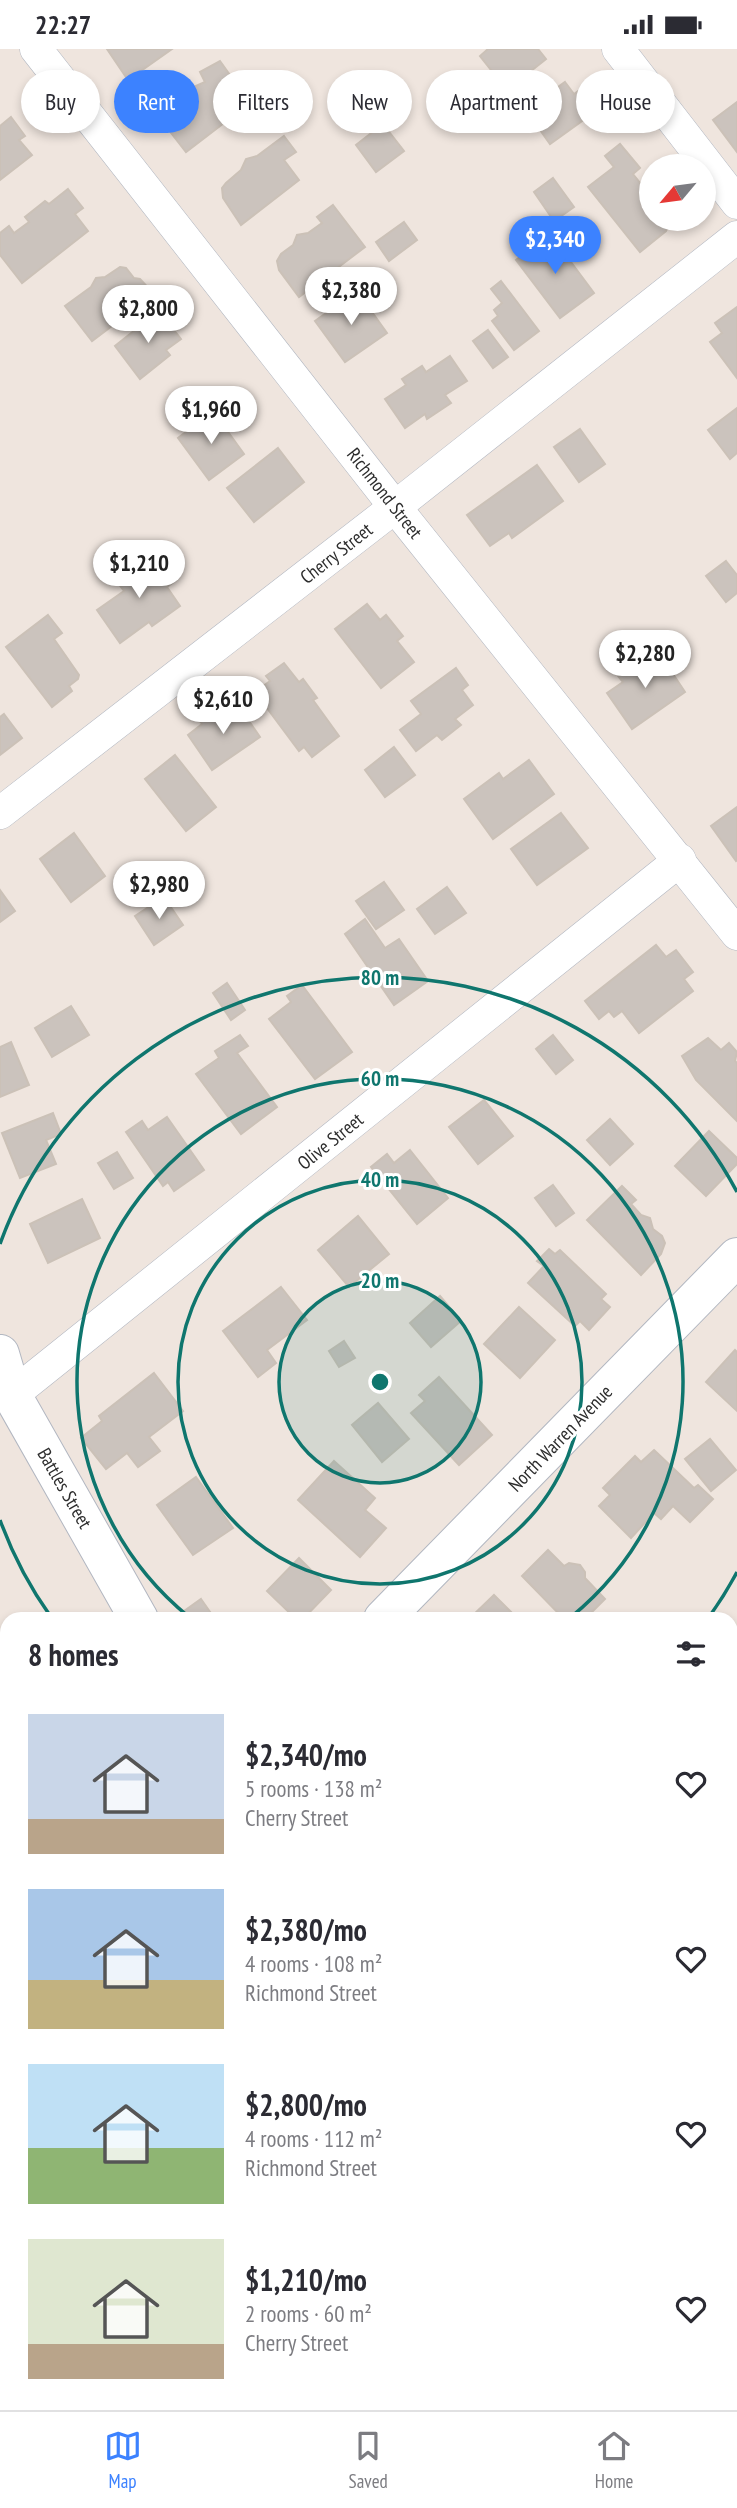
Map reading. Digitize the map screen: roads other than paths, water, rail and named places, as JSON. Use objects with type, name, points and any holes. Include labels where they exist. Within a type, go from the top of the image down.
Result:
[{"type":"street","name":"Richmond Street","points":[[36,49],[395,507],[737,934]]},
{"type":"street","points":[[618,49],[737,203]]},
{"type":"street","name":"Cherry Street","points":[[0,813],[395,507],[737,237]]},
{"type":"street","name":"Olive Street","points":[[12,1395],[680,860]]},
{"type":"street","name":"North Warren Avenue","points":[[390,1612],[737,1257]]},
{"type":"street","name":"Battles Street","points":[[0,1354],[12,1395],[135,1612]]}]
